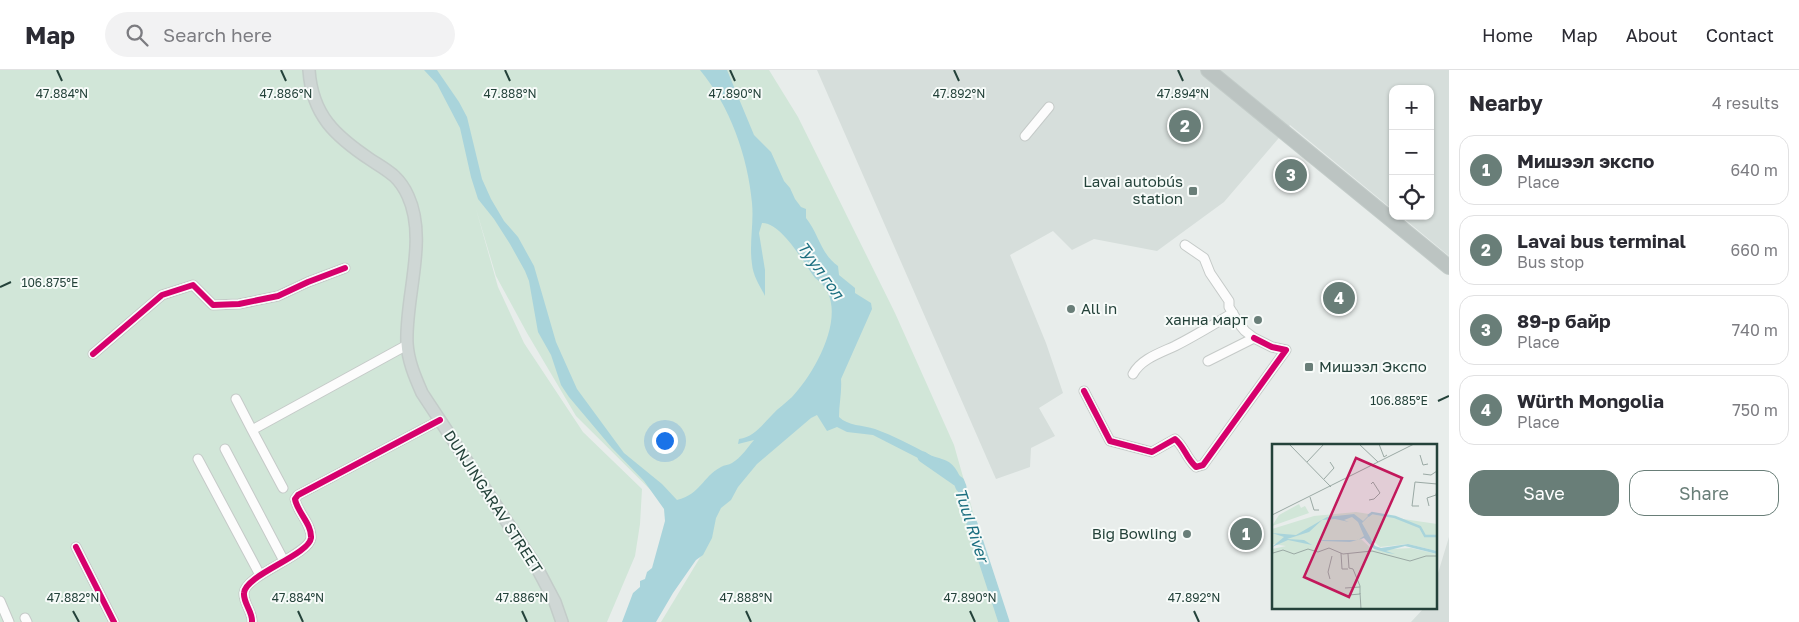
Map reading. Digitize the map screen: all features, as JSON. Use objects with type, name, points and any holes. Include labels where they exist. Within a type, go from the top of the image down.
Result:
[{"type":"highway","points":[[1208,70],[1449,267]]},
{"type":"main road","name":"DUNJINGARAV STREET","points":[[310,70],[310,86],[326,122],[342,138],[392,173],[400,182],[412,206],[415,239],[408,345],[416,379],[422,393],[536,566],[555,602],[562,622]]},
{"type":"street","points":[[1025,136],[1050,107]]},
{"type":"street","points":[[1084,391],[1110,441],[1152,452],[1175,439],[1180,443],[1189,461],[1196,467],[1202,466],[1286,350],[1272,347],[1245,331],[1229,307],[1229,301],[1210,273],[1204,258],[1185,245]]},
{"type":"street","points":[[93,354],[162,296],[193,285],[214,305],[239,304],[278,296],[344,268]]},
{"type":"street","points":[[1133,374],[1136,369],[1152,356],[1175,346],[1234,313]]},
{"type":"street","points":[[1208,361],[1254,338]]},
{"type":"street","points":[[252,430],[408,345]]},
{"type":"street","points":[[236,399],[283,488]]},
{"type":"street","points":[[252,622],[244,594],[245,589],[260,575],[284,562],[306,546],[311,537],[310,531],[295,503],[298,495],[440,420]]},
{"type":"street","points":[[224,449],[284,562]]},
{"type":"street","points":[[198,459],[260,575]]},
{"type":"street","points":[[76,547],[114,622]]},
{"type":"street","points":[[0,602],[9,622]]},
{"type":"shaded area","points":[[817,70],[1449,70],[1449,256],[1406,220],[1434,220],[1434,85],[1389,85],[1389,207],[1290,125],[1224,202],[1157,251],[1094,239],[1072,250],[1053,231],[1010,255],[1046,343],[1063,393],[1039,408],[1055,436],[1031,448],[1030,467],[996,479]]},
{"type":"shaded area","points":[[1449,537],[1449,622],[1411,622],[1422,610],[1436,610],[1436,580]]},
{"type":"green space","points":[[0,70],[769,70],[798,117],[895,313],[954,445],[1004,622],[661,622],[707,546],[576,416],[496,276],[476,209],[498,287],[524,343],[583,432],[642,489],[640,524],[635,556],[607,622],[0,622]]},
{"type":"water","name":"Туул гол","points":[[424,70],[437,70],[467,117],[482,179],[504,221],[518,237],[534,266],[556,342],[577,389],[624,453],[662,484],[677,500],[691,494],[715,471],[722,466],[731,464],[738,458],[754,440],[738,444],[739,439],[753,433],[792,397],[811,372],[820,355],[827,338],[831,320],[831,304],[826,290],[815,278],[792,244],[769,224],[762,223],[759,233],[765,270],[765,296],[755,277],[751,256],[752,203],[742,150],[729,116],[711,84],[700,70],[727,70],[754,135],[771,152],[784,181],[795,199],[801,207],[806,209],[806,218],[827,255],[838,266],[839,275],[855,288],[855,293],[871,303],[872,309],[841,379],[839,417],[851,424],[875,429],[928,454],[946,460],[952,465],[959,474],[966,491],[979,538],[973,538],[957,488],[949,471],[920,459],[873,435],[847,432],[837,427],[827,431],[817,415],[757,464],[738,487],[731,500],[721,508],[716,518],[712,538],[703,555],[696,560],[656,622],[622,622],[633,593],[640,587],[640,581],[645,579],[647,572],[652,568],[665,521],[664,509],[644,481],[612,448],[561,385],[551,355],[538,332],[529,281],[525,271],[494,219],[478,199],[460,128],[437,84]]},
{"type":"waterway","name":"Tuul River","points":[[923,457],[959,482],[961,487]]},
{"type":"waterway","name":"Tuul River","points":[[972,524],[1004,622]]},
{"type":"cycle path","points":[[93,354],[162,295],[193,285],[213,305],[239,304],[278,296],[345,268]]},
{"type":"cycle path","points":[[1084,391],[1110,441],[1152,452],[1175,439],[1196,467],[1203,465],[1286,350],[1272,347],[1254,338]]},
{"type":"cycle path","points":[[252,622],[244,597],[247,586],[265,572],[300,551],[308,545],[311,538],[309,528],[296,504],[295,499],[298,495],[440,420]]},
{"type":"cycle path","points":[[76,547],[114,622]]},
{"type":"place","name":"Lavai bus terminal","points":[[1185,126]]},
{"type":"place","name":"89-р байр","points":[[1291,175]]},
{"type":"place","name":"Lavai autobús station","points":[[1193,191]]},
{"type":"place","name":"Würth Mongolia","points":[[1339,298]]},
{"type":"place","name":"All in","points":[[1071,309]]},
{"type":"place","name":"ханна март","points":[[1258,320]]},
{"type":"place","name":"Мишээл Экспо","points":[[1309,367]]},
{"type":"place","name":"Big Bowling","points":[[1187,534]]},
{"type":"place","name":"Мишээл экспо","points":[[1246,534]]}]
